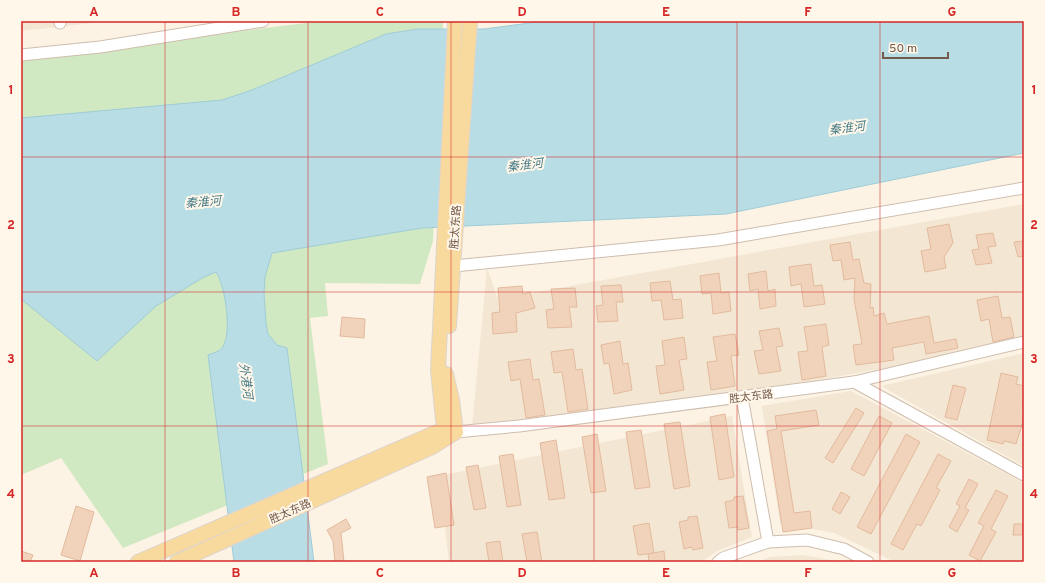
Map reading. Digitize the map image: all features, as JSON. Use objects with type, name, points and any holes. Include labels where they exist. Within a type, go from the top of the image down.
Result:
[{"type":"main road","name":"胜太东路","points":[[448,259],[455,21]]},
{"type":"main road","name":"胜太东路","points":[[183,560],[333,485],[450,431],[438,370],[470,21]]},
{"type":"main road","name":"胜太东路","points":[[138,562],[194,538],[333,485]]},
{"type":"street","points":[[21,55],[100,47],[263,21]]},
{"type":"street","points":[[448,259],[718,240],[1024,188]]},
{"type":"street","name":"胜太东路","points":[[450,431],[519,426],[854,382],[1024,342]]},
{"type":"street","points":[[854,382],[1024,475]]},
{"type":"street","points":[[742,397],[768,542]]},
{"type":"street","points":[[718,562],[723,558],[768,542],[807,540],[844,549],[868,562]]},
{"type":"shaded area","points":[[21,21],[111,21],[21,31]]},
{"type":"shaded area","points":[[1024,204],[1024,337],[964,354],[717,398],[472,428],[487,268],[498,299]]},
{"type":"shaded area","points":[[1024,353],[1024,466],[881,386]]},
{"type":"shaded area","points":[[851,391],[1022,482],[1024,485],[1024,562],[895,562],[834,533],[780,523],[762,406]]},
{"type":"shaded area","points":[[732,416],[752,537],[717,551],[702,562],[449,562],[439,476]]},
{"type":"shaded area","points":[[803,555],[842,562],[757,562],[770,557]]},
{"type":"green space","points":[[323,21],[443,21],[433,241],[420,284],[325,283],[328,316],[310,318],[328,464],[123,548],[61,458],[21,475],[21,61],[79,55],[213,34]]},
{"type":"water","points":[[545,21],[1024,21],[1024,153],[726,214],[422,228],[272,253],[265,277],[264,294],[266,323],[268,334],[277,345],[287,348],[314,562],[234,562],[208,355],[222,348],[227,332],[225,298],[219,278],[216,272],[204,277],[156,306],[97,361],[21,299],[21,118],[222,100],[252,90],[386,34],[417,29],[484,29]]},
{"type":"building","points":[[949,224],[953,243],[944,257],[946,268],[925,272],[921,251],[931,249],[927,228]]},
{"type":"building","points":[[993,233],[996,246],[988,247],[992,263],[976,265],[972,250],[979,249],[976,235]]},
{"type":"building","points":[[1024,241],[1024,256],[1018,257],[1014,242]]},
{"type":"building","points":[[850,242],[853,260],[859,259],[864,283],[871,284],[870,308],[873,307],[874,316],[884,313],[887,324],[929,316],[934,343],[956,339],[958,348],[926,354],[924,342],[892,348],[894,360],[856,365],[853,345],[862,344],[854,299],[855,278],[844,280],[841,260],[833,261],[830,245]]},
{"type":"building","points":[[811,264],[814,286],[822,285],[825,304],[804,307],[801,284],[791,286],[789,267]]},
{"type":"building","points":[[766,271],[768,291],[775,289],[776,306],[760,309],[758,289],[750,291],[748,274]]},
{"type":"building","points":[[719,273],[721,293],[729,292],[731,311],[713,314],[711,293],[702,294],[700,276]]},
{"type":"building","points":[[670,281],[673,300],[681,299],[683,318],[664,320],[661,300],[652,301],[650,283]]},
{"type":"building","points":[[621,285],[623,302],[616,302],[618,321],[598,322],[596,306],[603,305],[601,286]]},
{"type":"building","points":[[522,286],[523,294],[530,292],[535,308],[516,313],[517,332],[493,334],[492,313],[500,312],[498,288]]},
{"type":"building","points":[[575,288],[577,307],[569,307],[572,327],[548,328],[546,310],[554,309],[551,289]]},
{"type":"building","points":[[998,296],[1002,318],[1010,317],[1014,337],[993,342],[989,319],[981,321],[977,300]]},
{"type":"building","points":[[342,317],[365,319],[364,338],[340,336]]},
{"type":"building","points":[[826,324],[829,345],[822,347],[826,376],[802,380],[798,352],[808,351],[804,327]]},
{"type":"building","points":[[779,328],[783,346],[776,347],[781,371],[759,374],[754,351],[763,350],[759,331]]},
{"type":"building","points":[[735,334],[739,355],[731,356],[735,386],[711,390],[707,362],[717,361],[713,337]]},
{"type":"building","points":[[684,337],[687,359],[679,360],[684,390],[660,394],[656,366],[665,365],[662,341]]},
{"type":"building","points":[[620,341],[623,364],[628,363],[632,390],[614,394],[609,363],[604,364],[601,345]]},
{"type":"building","points":[[573,349],[576,370],[582,369],[588,409],[568,412],[562,372],[554,373],[551,352]]},
{"type":"building","points":[[530,359],[533,380],[539,379],[545,415],[526,418],[520,379],[511,381],[508,362]]},
{"type":"building","points":[[1001,373],[1018,377],[1016,384],[1024,386],[1022,406],[1024,406],[1024,418],[1016,444],[1004,441],[1003,444],[987,440]]},
{"type":"building","points":[[953,385],[966,388],[957,420],[945,417]]},
{"type":"building","points":[[856,408],[864,413],[833,463],[825,458]]},
{"type":"building","points":[[816,410],[819,425],[781,431],[794,513],[810,511],[812,528],[783,532],[767,431],[777,429],[775,416]]},
{"type":"building","points":[[725,414],[734,477],[719,480],[710,417]]},
{"type":"building","points":[[879,416],[892,423],[864,476],[851,469]]},
{"type":"building","points":[[680,422],[690,486],[674,489],[664,424]]},
{"type":"building","points":[[641,430],[650,487],[635,489],[626,432]]},
{"type":"building","points":[[597,434],[606,491],[591,493],[582,437]]},
{"type":"building","points":[[906,434],[920,442],[871,534],[857,527]]},
{"type":"building","points":[[556,440],[565,498],[549,500],[540,443]]},
{"type":"building","points":[[513,454],[521,505],[507,507],[499,456]]},
{"type":"building","points":[[938,454],[951,461],[936,488],[940,490],[921,526],[917,524],[903,550],[891,544]]},
{"type":"building","points":[[478,465],[486,508],[474,510],[466,467]]},
{"type":"building","points":[[446,473],[454,525],[435,528],[427,477]]},
{"type":"building","points":[[969,479],[978,484],[965,508],[969,510],[957,532],[949,527],[960,506],[956,504]]},
{"type":"building","points":[[996,490],[1008,496],[991,529],[996,532],[980,561],[969,555],[984,526],[978,523]]},
{"type":"building","points":[[841,492],[850,497],[840,514],[832,509]]},
{"type":"building","points":[[743,496],[749,528],[738,530],[738,527],[729,528],[725,502],[734,500],[734,497]]},
{"type":"building","points":[[76,506],[94,512],[80,561],[61,555]]},
{"type":"building","points":[[697,516],[703,548],[693,550],[692,547],[684,549],[679,522],[688,520],[688,517]]},
{"type":"building","points":[[346,519],[351,528],[341,533],[344,562],[335,562],[333,541],[327,530]]},
{"type":"building","points":[[649,523],[654,553],[638,555],[633,526]]},
{"type":"building","points":[[1014,524],[1023,524],[1023,535],[1013,535]]},
{"type":"building","points":[[537,532],[542,562],[527,562],[522,534]]},
{"type":"building","points":[[500,541],[503,562],[489,562],[486,543]]},
{"type":"building","points":[[21,551],[33,555],[30,562],[21,562]]},
{"type":"building","points":[[664,551],[665,562],[649,562],[648,554]]},
{"type":"water label","name":"秦淮河","points":[[847,128]]},
{"type":"water label","name":"秦淮河","points":[[525,165]]},
{"type":"water label","name":"秦淮河","points":[[203,202]]},
{"type":"water label","name":"外港河","points":[[246,381]]}]
